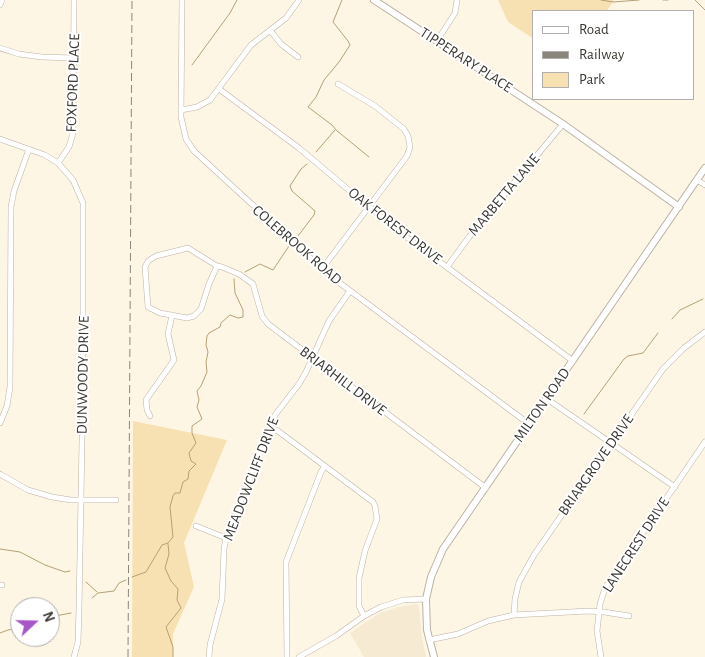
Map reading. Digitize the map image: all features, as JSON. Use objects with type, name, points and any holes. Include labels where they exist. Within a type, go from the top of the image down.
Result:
[{"type":"street","points":[[0,5],[2,0]]},
{"type":"street","name":"FOXFORD PLACE","points":[[58,163],[69,147],[73,133],[74,0]]},
{"type":"street","name":"COLEBROOK ROAD","points":[[182,0],[181,110],[184,133],[194,151],[322,269],[529,424]]},
{"type":"street","points":[[181,110],[197,107],[210,100],[251,45],[286,18],[299,0]]},
{"type":"street","name":"TIPPERARY PLACE","points":[[374,0],[563,124],[679,207]]},
{"type":"street","points":[[437,41],[455,13],[457,0]]},
{"type":"street","points":[[270,30],[280,44],[298,57]]},
{"type":"street","points":[[0,48],[19,54],[74,58]]},
{"type":"street","points":[[322,269],[406,156],[410,143],[406,132],[394,121],[357,94],[338,84]]},
{"type":"street","name":"OAK FOREST DRIVE","points":[[219,89],[299,148],[368,207],[573,361]]},
{"type":"street","name":"MARBETTA LANE","points":[[447,267],[469,237],[563,124]]},
{"type":"street","name":"DUNWOODY DRIVE","points":[[0,139],[45,155],[58,163],[73,180],[84,208],[79,632],[74,657]]},
{"type":"street","points":[[0,423],[7,406],[10,387],[11,207],[14,191],[29,149]]},
{"type":"street","name":"MILTON ROAD","points":[[434,657],[429,640],[426,599],[438,558],[705,168]]},
{"type":"street","points":[[697,180],[705,185]]},
{"type":"street","name":"BRIARHILL DRIVE","points":[[217,266],[199,312],[194,316],[187,318],[172,315],[152,310],[146,304],[145,267],[148,261],[156,256],[188,248],[217,266],[239,274],[251,282],[262,316],[268,324],[486,488]]},
{"type":"street","name":"MEADOWCLIFF DRIVE","points":[[209,657],[210,645],[223,592],[226,538],[278,410],[299,384],[329,321],[350,291]]},
{"type":"street","points":[[150,416],[146,400],[174,360],[168,334],[172,315]]},
{"type":"street","name":"BRIARGROVE DRIVE","points":[[514,615],[516,593],[526,567],[663,369],[684,348],[705,332]]},
{"type":"street","points":[[547,399],[674,486]]},
{"type":"street","points":[[270,427],[373,502],[377,510],[377,518],[365,551],[360,578],[359,606],[364,616]]},
{"type":"street","name":"LANECREST DRIVE","points":[[601,657],[597,631],[599,611],[606,585],[705,442]]},
{"type":"street","points":[[287,657],[286,562],[324,466]]},
{"type":"street","points":[[0,474],[16,485],[34,493],[80,500],[116,500]]},
{"type":"street","points":[[196,526],[226,538]]},
{"type":"street","points":[[299,657],[336,636],[364,616],[389,604],[403,600],[426,599]]},
{"type":"street","points":[[429,640],[458,634],[488,622],[514,615],[599,611],[629,616]]},
{"type":"shaded area","points":[[417,604],[426,657],[364,657],[350,633],[378,614],[398,607]]},
{"type":"green space","points":[[498,0],[614,0],[608,10],[532,10],[532,38],[508,22]]},
{"type":"green space","points":[[133,421],[227,440],[184,543],[194,587],[173,634],[173,657],[132,657]]},
{"type":"waterway","points":[[192,65],[230,13],[237,0]]},
{"type":"waterway","points":[[342,0],[333,22],[350,45],[324,80],[316,97],[308,107],[369,157]]},
{"type":"waterway","points":[[601,0],[613,2],[639,0]]},
{"type":"waterway","points":[[663,0],[668,0]]},
{"type":"waterway","points":[[695,0],[705,10]]},
{"type":"waterway","points":[[316,152],[335,130]]},
{"type":"waterway","points":[[298,236],[315,211],[292,191],[290,186],[301,169],[307,164]]},
{"type":"waterway","points":[[245,272],[260,264],[273,270],[289,246]]},
{"type":"waterway","points":[[132,577],[146,572],[162,545],[168,543],[173,537],[170,507],[173,496],[175,493],[180,493],[183,482],[188,479],[189,471],[196,464],[191,461],[189,453],[196,443],[192,433],[192,426],[202,419],[197,407],[199,400],[197,391],[207,372],[207,336],[220,327],[221,323],[230,315],[238,318],[243,317],[243,310],[235,293],[234,279]]},
{"type":"waterway","points":[[672,319],[680,310],[703,299]]},
{"type":"waterway","points":[[584,414],[624,359],[628,356],[643,353],[658,333]]},
{"type":"waterway","points":[[168,544],[169,554],[165,568],[171,581],[178,589],[177,600],[181,608],[166,627],[173,647],[173,657]]},
{"type":"waterway","points":[[0,549],[20,552],[45,565],[65,572],[70,571]]},
{"type":"waterway","points":[[92,598],[98,593],[114,591],[119,583],[126,580]]},
{"type":"waterway","points":[[86,582],[97,592]]},
{"type":"waterway","points":[[60,615],[71,613]]},
{"type":"waterway","points":[[0,633],[10,630]]},
{"type":"railway","points":[[128,657],[132,0]]}]
